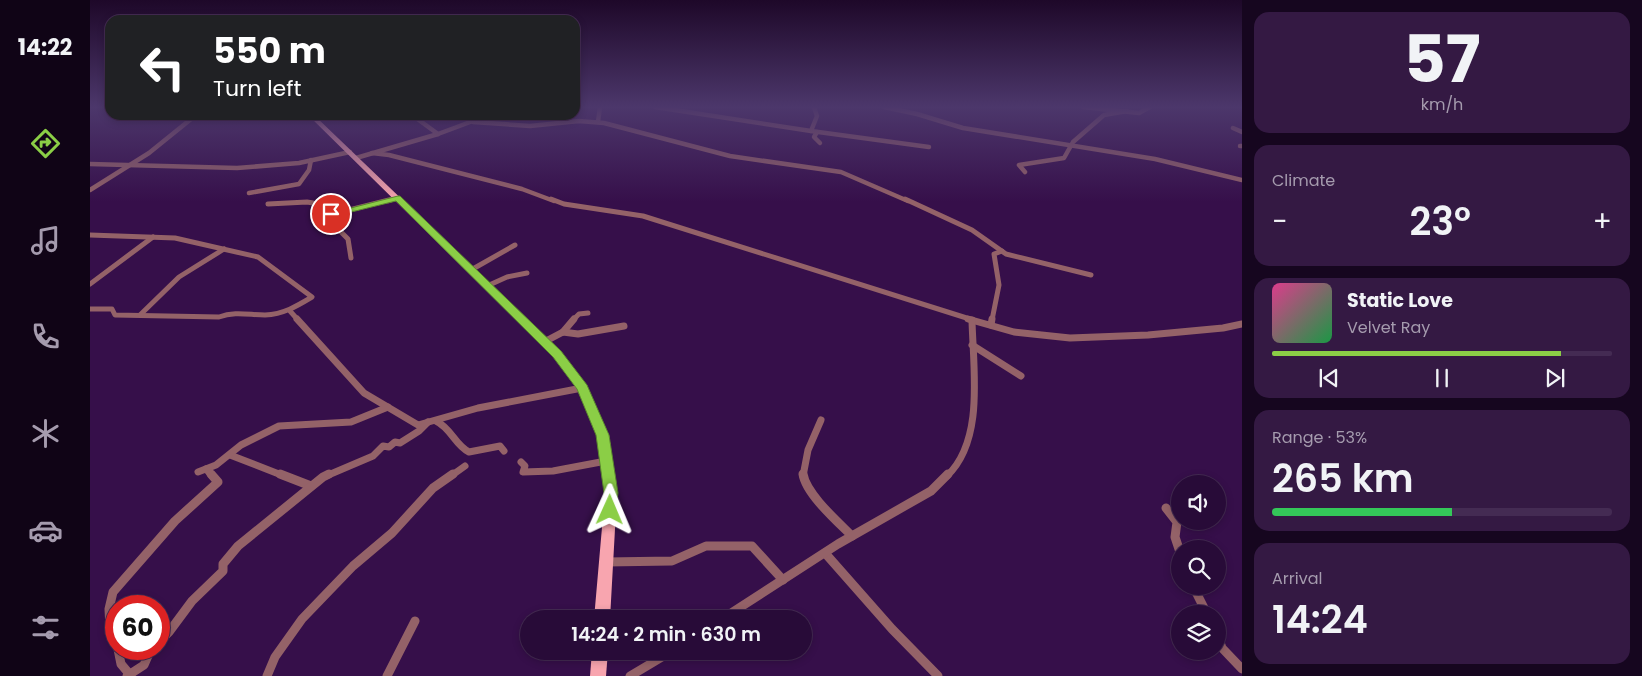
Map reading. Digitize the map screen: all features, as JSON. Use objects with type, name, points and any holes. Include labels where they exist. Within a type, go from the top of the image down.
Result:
[{"type":"main road","points":[[336,139],[557,354],[582,388],[603,435],[611,493],[603,610]]},
{"type":"main road","points":[[598,676],[599,660]]},
{"type":"street","points":[[90,190],[148,153],[166,139]]},
{"type":"street","points":[[90,164],[192,168],[287,165],[311,160],[372,153],[422,139]]},
{"type":"street","points":[[666,139],[730,156],[841,172],[861,179],[972,230],[1002,251],[1023,259],[1090,275]]},
{"type":"street","points":[[816,139],[820,142]]},
{"type":"street","points":[[866,139],[929,147]]},
{"type":"street","points":[[1030,139],[1176,163],[1242,180]]},
{"type":"street","points":[[1025,172],[1019,165],[1054,162],[1064,158],[1077,139]]},
{"type":"street","points":[[372,153],[389,155],[522,189],[564,204],[643,216],[1014,332],[1070,338],[1148,335],[1242,324]]},
{"type":"street","points":[[249,193],[299,184],[310,170],[311,160]]},
{"type":"street","points":[[268,204],[307,202],[313,203],[331,214],[398,198]]},
{"type":"street","points":[[331,214],[328,219],[346,234],[351,243],[351,258]]},
{"type":"street","points":[[90,235],[175,238],[258,257],[312,297],[290,311],[272,315],[232,312],[219,317],[115,315],[112,309],[90,309]]},
{"type":"street","points":[[90,284],[153,237]]},
{"type":"street","points":[[471,270],[502,254],[514,245]]},
{"type":"street","points":[[140,315],[179,277],[224,249]]},
{"type":"street","points":[[991,325],[999,285],[994,254],[1002,251]]},
{"type":"street","points":[[487,286],[507,277],[528,273]]},
{"type":"street","points":[[290,311],[364,393],[418,425],[478,408],[582,388]]},
{"type":"street","points":[[544,342],[563,332],[579,314],[588,312]]},
{"type":"street","points":[[736,610],[852,536],[931,491],[956,467],[970,437],[974,397],[972,320]]},
{"type":"street","points":[[563,332],[578,334],[624,326]]},
{"type":"street","points":[[972,345],[1021,376]]},
{"type":"street","points":[[112,595],[113,592],[174,521],[218,482],[202,470],[216,465],[241,445],[279,426],[351,422],[388,408]]},
{"type":"street","points":[[821,420],[816,427],[803,468],[804,483],[852,536]]},
{"type":"street","points":[[432,421],[445,424],[464,450],[469,452],[478,451],[490,445],[500,446],[504,452]]},
{"type":"street","points":[[170,631],[192,602],[223,571],[223,564],[238,546],[281,513],[311,486],[323,477],[373,456],[383,446],[389,447],[395,442],[400,443],[413,436],[432,421]]},
{"type":"street","points":[[230,455],[257,466],[279,472],[311,486]]},
{"type":"street","points":[[521,462],[525,466],[523,472],[553,471],[606,461]]},
{"type":"street","points":[[267,676],[275,657],[302,618],[353,566],[392,533],[433,488],[465,466]]},
{"type":"street","points":[[1166,508],[1177,522],[1176,540]]},
{"type":"street","points":[[606,562],[672,561],[706,546],[752,546],[783,580]]},
{"type":"street","points":[[825,553],[892,629],[938,676]]},
{"type":"street","points":[[387,676],[416,621]]},
{"type":"street","points":[[1226,652],[1242,669]]},
{"type":"street","points":[[119,660],[123,670],[129,676],[144,665],[146,660]]},
{"type":"street","points":[[630,676],[657,660]]},
{"type":"route","points":[[331,214],[398,198],[557,354],[582,388],[603,435],[611,493],[610,510]]}]
